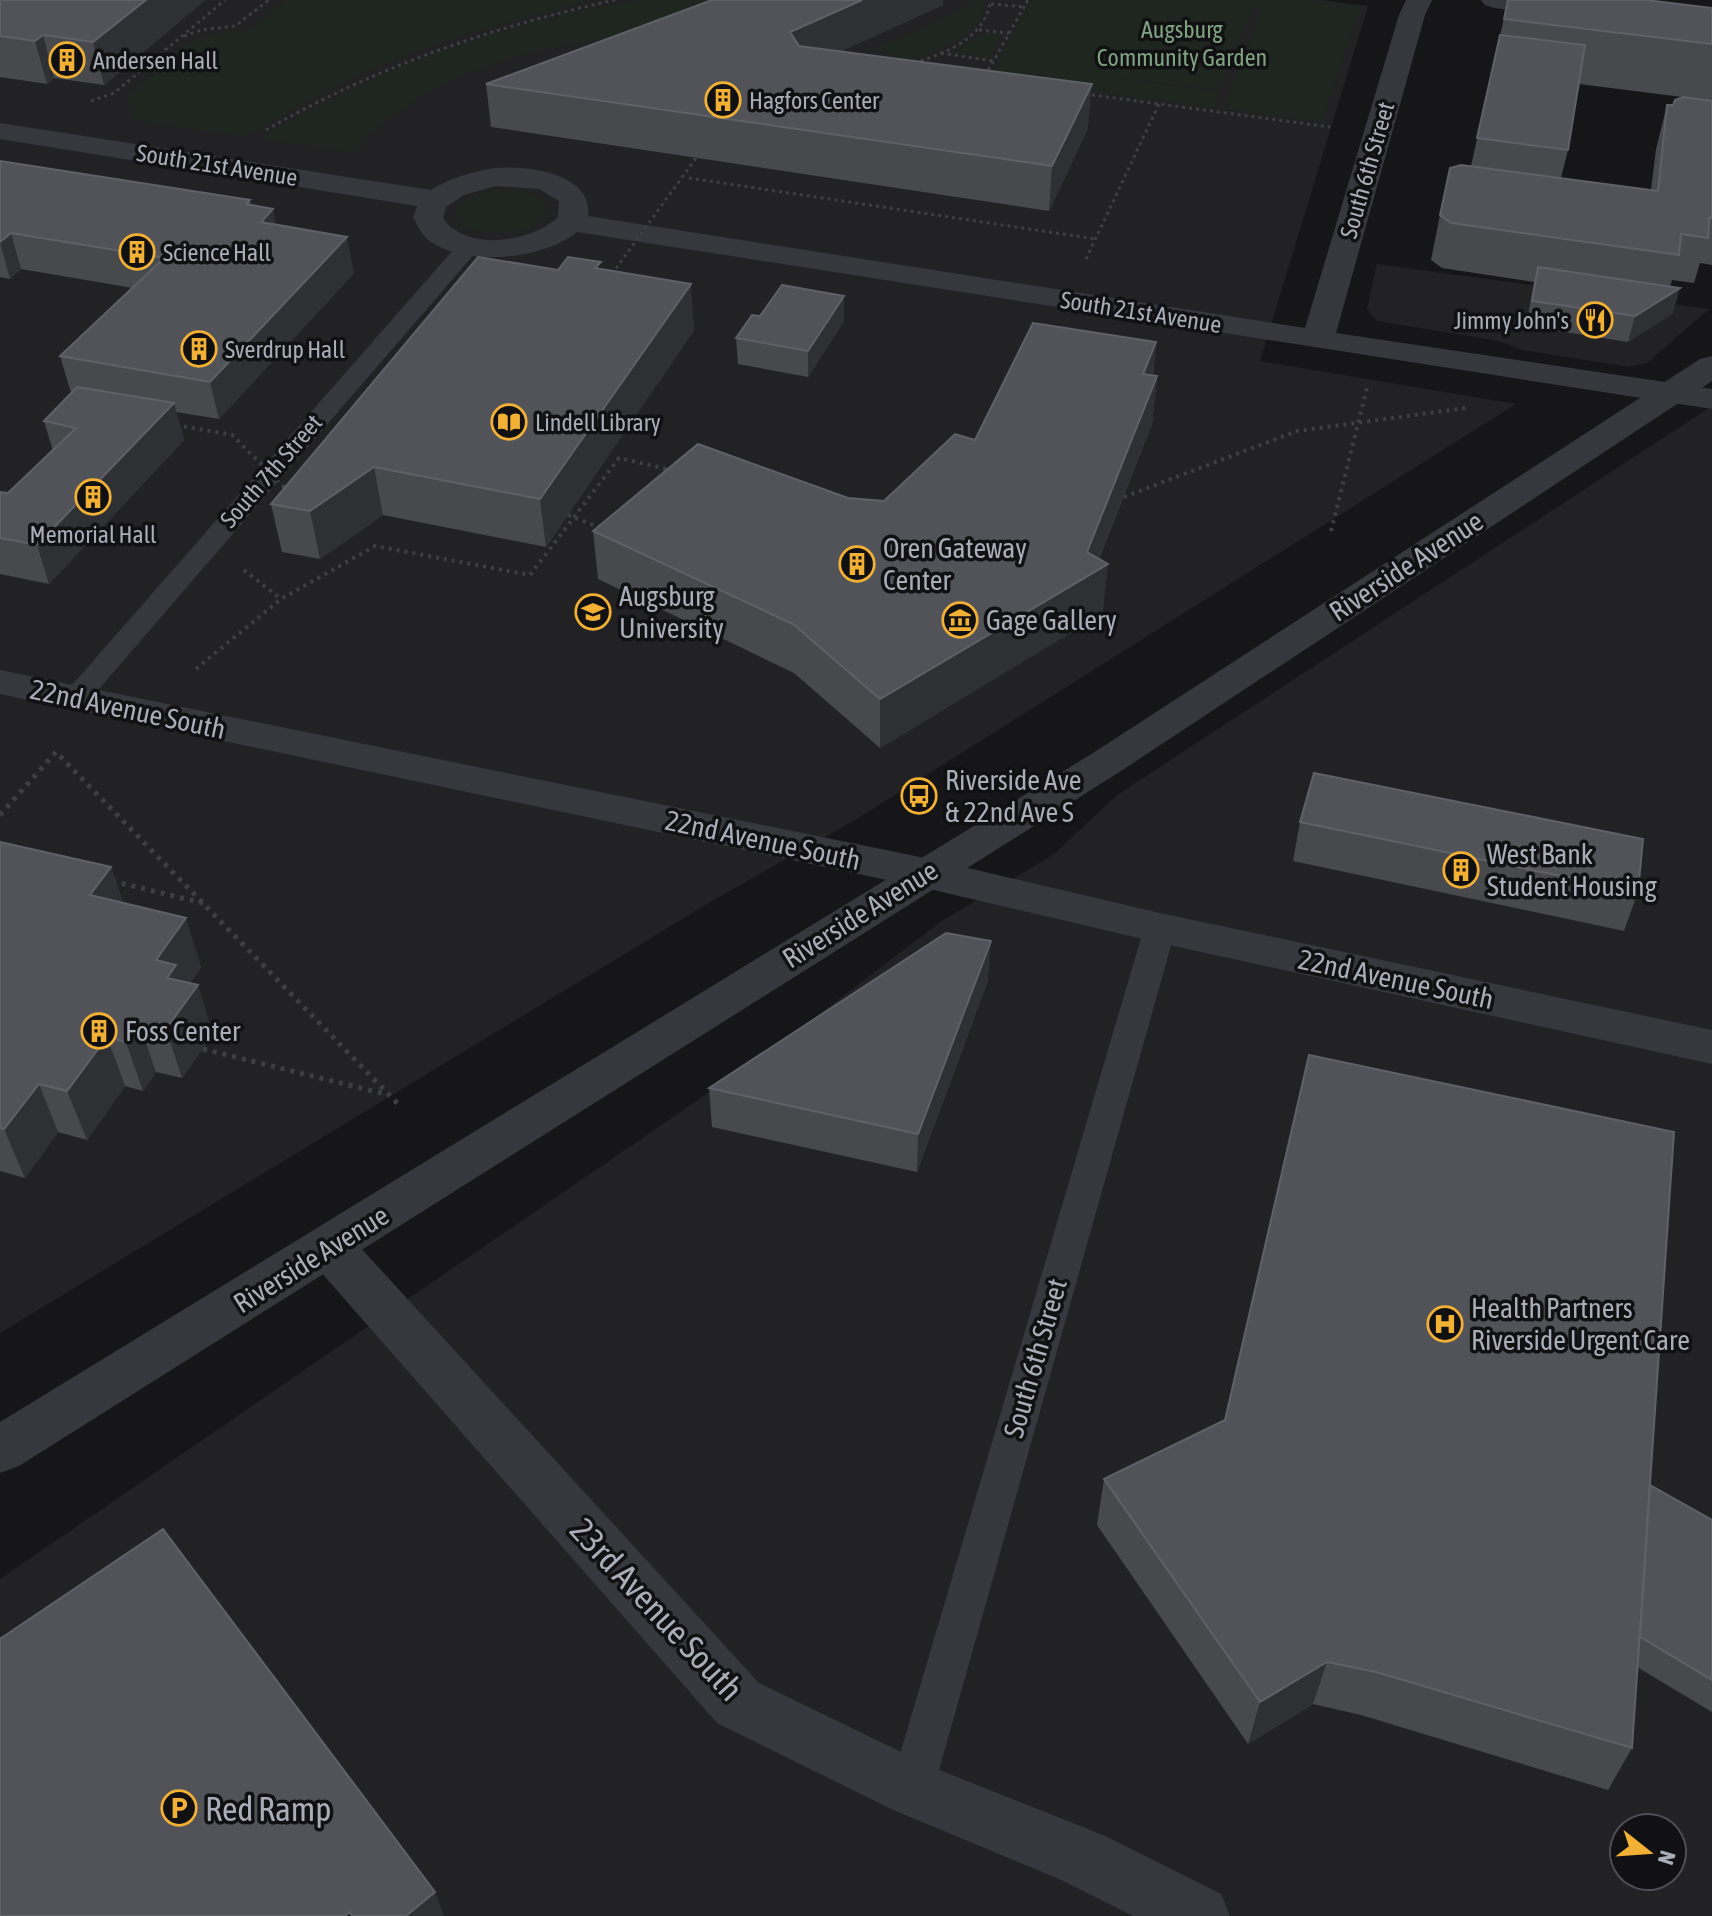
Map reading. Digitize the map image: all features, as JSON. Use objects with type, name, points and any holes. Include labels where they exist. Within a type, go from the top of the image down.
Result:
[{"type":"street","name":"South 6th Street","points":[[1318,340],[1412,15],[1419,0]]},
{"type":"street","points":[[1494,0],[1587,11]]},
{"type":"street","name":"South 21st Avenue","points":[[0,131],[435,200]]},
{"type":"street","points":[[495,177],[542,180],[560,187],[572,197],[576,209],[571,222],[558,233],[517,247],[468,247],[434,233],[427,222],[427,211],[449,189],[470,181],[495,177]]},
{"type":"street","name":"South 21st Avenue","points":[[571,222],[1712,399]]},
{"type":"street","name":"Riverside Avenue","points":[[0,1450],[330,1248],[925,873],[1107,762],[1712,366]]},
{"type":"street","name":"22nd Avenue South","points":[[0,682],[925,873],[1160,928],[1712,1047]]},
{"type":"street","name":"23rd Avenue South","points":[[330,1248],[738,1703],[912,1788],[1081,1857],[1199,1916]]},
{"type":"lane","name":"South 7th Street","points":[[76,698],[468,247]]},
{"type":"lane","name":"South 6th Street","points":[[912,1788],[1160,928]]},
{"type":"path","points":[[86,103],[114,93],[225,0]]},
{"type":"path","points":[[180,38],[201,30],[235,26],[269,0]]},
{"type":"path","points":[[260,134],[357,82],[442,47],[563,11],[615,0]]},
{"type":"path","points":[[982,81],[1028,0]]},
{"type":"path","points":[[911,64],[972,37],[988,15],[991,2],[1026,7]]},
{"type":"path","points":[[978,30],[1010,33]]},
{"type":"path","points":[[940,53],[993,61]]},
{"type":"path","points":[[1080,94],[1330,127]]},
{"type":"path","points":[[1083,267],[1159,104]]},
{"type":"path","points":[[607,281],[696,158]]},
{"type":"path","points":[[689,178],[1096,239]]},
{"type":"path","points":[[1331,531],[1370,379]]},
{"type":"path","points":[[1124,497],[1297,431],[1359,420],[1471,407]]},
{"type":"path","points":[[171,424],[232,435],[292,496]]},
{"type":"path","points":[[196,669],[281,599],[375,546],[530,575],[619,458],[680,472]]},
{"type":"path","points":[[568,515],[612,533]]},
{"type":"path","points":[[244,569],[281,599]]},
{"type":"path","points":[[0,815],[56,752],[398,1104]]},
{"type":"path","points":[[102,879],[204,904]]},
{"type":"path","points":[[203,1049],[390,1096]]},
{"type":"shaded area","name":"Augsburg University","points":[[0,0],[1322,0],[1368,6],[1260,361],[1516,404],[855,820],[712,901],[0,1333]]},
{"type":"shaded area","points":[[1377,264],[1709,309],[1647,363],[1629,367],[1522,350],[1499,341],[1377,321],[1367,309]]},
{"type":"shaded area","points":[[1712,406],[1712,1916],[0,1916],[0,1579],[788,1038],[943,920],[1053,855],[1117,795]]},
{"type":"green space","points":[[284,0],[594,0],[477,31],[407,55],[339,84],[245,137],[133,120],[127,95],[178,49],[194,39],[225,31],[249,30]]},
{"type":"green space","points":[[638,0],[739,0],[648,34],[571,44],[501,61],[468,74],[406,106],[378,128],[354,153],[259,139],[349,90],[442,51],[538,21]]},
{"type":"green space","points":[[967,0],[984,0],[983,13],[968,34],[956,42],[905,61],[877,48],[974,4]]},
{"type":"green space","name":"Augsburg Community Garden","points":[[1031,0],[1310,0],[1361,6],[1322,122],[1224,109],[1262,10],[1252,10],[1219,90],[1041,68],[1221,92],[1215,108],[991,78],[1001,62],[996,61]]},
{"type":"green space","points":[[985,32],[1004,34],[989,58],[952,53]]},
{"type":"green space","points":[[496,190],[533,194],[547,210],[541,220],[531,227],[508,234],[483,232],[461,225],[455,212],[463,202]]},
{"type":"building","points":[[0,0],[146,0],[93,42],[43,35],[35,41],[0,36]]},
{"type":"building","points":[[712,0],[862,0],[790,32],[799,46],[1092,84],[1052,166],[486,84]]},
{"type":"building","points":[[1508,0],[1646,0],[1712,8],[1712,44],[1504,19]]},
{"type":"building","points":[[1500,35],[1585,45],[1568,150],[1477,138]]},
{"type":"building","points":[[1683,97],[1712,101],[1712,218],[1709,218],[1708,238],[1681,234],[1679,255],[1451,223],[1440,215],[1450,168],[1461,165],[1658,191],[1667,105],[1673,105],[1675,100]]},
{"type":"building","points":[[0,161],[250,200],[246,204],[273,209],[261,222],[347,237],[210,382],[60,356],[164,258],[11,233],[0,242]]},
{"type":"building","name":"Lindell Library","points":[[478,257],[558,270],[568,257],[601,262],[595,268],[691,284],[540,499],[374,467],[310,511],[271,504]]},
{"type":"building","points":[[1538,267],[1680,288],[1635,316],[1532,301]]},
{"type":"building","points":[[782,285],[844,296],[808,351],[736,338],[752,315],[760,316]]},
{"type":"building","name":"Oren Gateway Center","points":[[1033,323],[1156,342],[1143,374],[1157,376],[1087,552],[1108,564],[880,699],[793,624],[593,531],[698,444],[848,498],[884,501],[955,434],[975,440]]},
{"type":"building","points":[[77,387],[174,403],[37,545],[0,538],[0,492],[8,493],[76,428],[44,421]]},
{"type":"building","points":[[1314,773],[1643,839],[1638,892],[1300,822]]},
{"type":"building","name":"Foss Center","points":[[0,842],[111,867],[90,895],[186,918],[156,960],[176,965],[167,978],[198,985],[166,1029],[139,1023],[126,1042],[107,1037],[67,1091],[39,1084],[4,1129],[0,1128]]},
{"type":"building","points":[[946,933],[991,941],[918,1134],[709,1088]]},
{"type":"building","name":"Health Partners Riverside Urgent Care","points":[[1309,1055],[1674,1132],[1632,1748],[1376,1672],[1327,1662],[1260,1702],[1104,1479],[1225,1420]]},
{"type":"building","points":[[1650,1485],[1712,1520],[1712,1680],[1640,1637]]},
{"type":"building","name":"Red Ramp","points":[[163,1529],[435,1892],[406,1916],[352,1916],[350,1912],[345,1916],[0,1916],[0,1639]]},
{"type":"place","name":"Andersen Hall","points":[[67,60]]},
{"type":"place","name":"Hagfors Center","points":[[723,100]]},
{"type":"place","name":"Science Hall","points":[[137,252]]},
{"type":"place","name":"Jimmy John's","points":[[1595,320]]},
{"type":"place","name":"Sverdrup Hall","points":[[199,349]]},
{"type":"place","name":"Lindell Library","points":[[509,422]]},
{"type":"place","name":"Memorial Hall","points":[[93,497]]},
{"type":"place","name":"Oren Gateway Center","points":[[857,564]]},
{"type":"place","name":"Augsburg University","points":[[593,612]]},
{"type":"place","name":"Gage Gallery","points":[[960,620]]},
{"type":"place","name":"Riverside Ave & 22nd Ave S","points":[[919,796]]},
{"type":"place","name":"West Bank Student Housing","points":[[1461,870]]},
{"type":"place","name":"Foss Center","points":[[99,1031]]},
{"type":"place","name":"Health Partners Riverside Urgent Care","points":[[1445,1324]]},
{"type":"place","name":"Red Ramp","points":[[179,1808]]}]
